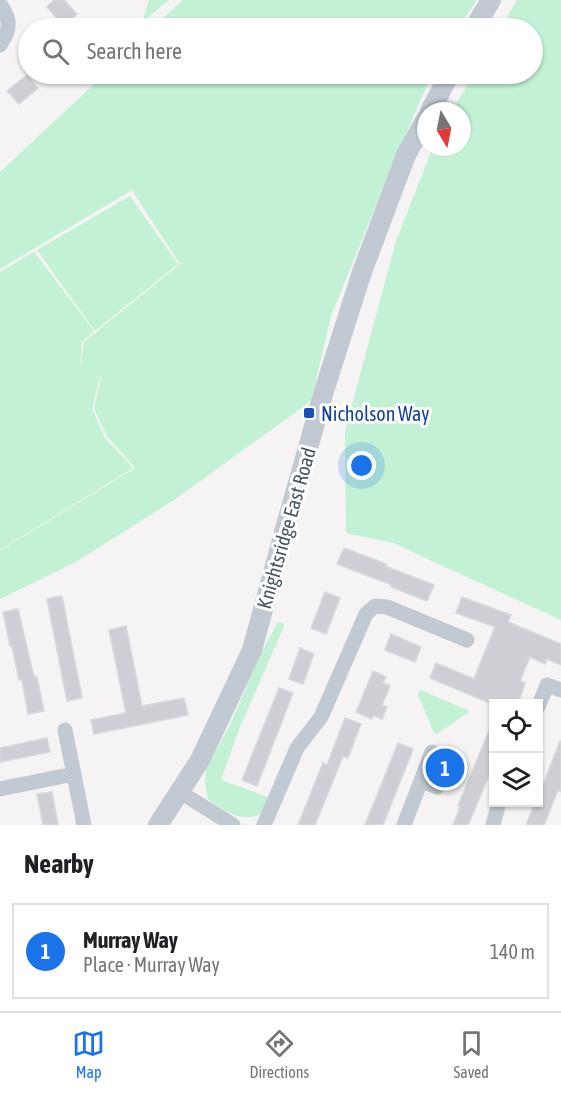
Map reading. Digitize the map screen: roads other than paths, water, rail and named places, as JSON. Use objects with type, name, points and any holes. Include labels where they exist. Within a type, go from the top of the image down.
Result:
[{"type":"street","points":[[480,18],[491,0]]},
{"type":"street","points":[[0,4],[8,18],[8,30],[0,45]]},
{"type":"street","points":[[435,102],[445,84]]},
{"type":"street","name":"Knightsridge East Road","points":[[158,825],[200,760],[252,650],[326,384],[362,272],[406,155],[417,135]]},
{"type":"street","points":[[264,825],[297,748],[321,717],[366,614],[375,606],[387,607],[467,640]]},
{"type":"street","points":[[541,699],[547,685],[561,690]]},
{"type":"street","points":[[65,730],[84,825]]},
{"type":"street","points":[[404,825],[432,753]]},
{"type":"street","points":[[0,789],[74,774]]},
{"type":"street","points":[[421,781],[436,787]]},
{"type":"street","points":[[180,792],[233,825]]},
{"type":"street","points":[[493,825],[498,807]]},
{"type":"place","name":"Nicholson Way","points":[[309,413]]},
{"type":"place","name":"Murray Way","points":[[445,768]]}]
